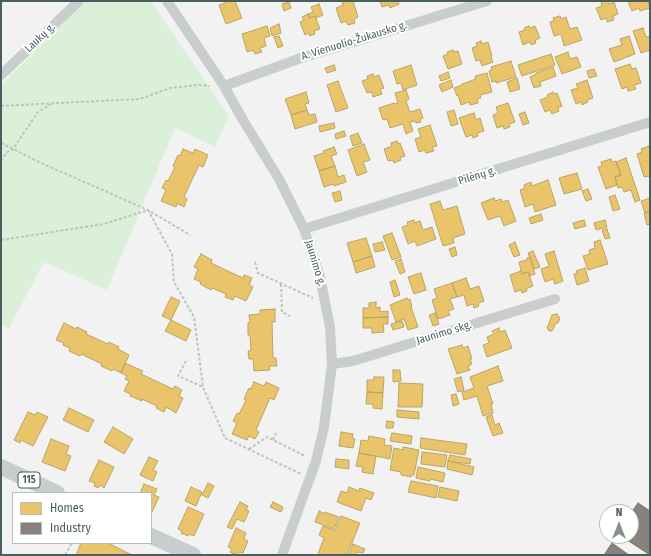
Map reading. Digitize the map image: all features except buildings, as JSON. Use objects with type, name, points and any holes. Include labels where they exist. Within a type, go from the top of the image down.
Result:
[{"type":"main road","name":"115","points":[[1,467],[55,492]]},
{"type":"main road","points":[[152,536],[193,555]]},
{"type":"street","name":"Laukų g.","points":[[1,75],[79,1]]},
{"type":"street","name":"Jaunimo g.","points":[[168,1],[224,86],[279,179],[304,229],[320,277],[326,303],[330,327],[332,364],[324,427],[316,461],[282,555]]},
{"type":"street","name":"A. Vienuolio-Žukausko g.","points":[[224,86],[301,58],[487,1]]},
{"type":"street","name":"Pilėnų g.","points":[[304,229],[650,122]]},
{"type":"street","name":"Jaunimo skg.","points":[[332,364],[353,361],[555,299]]},
{"type":"path","points":[[1,106],[140,99],[170,88],[199,85],[224,86]]},
{"type":"path","points":[[1,161],[6,153],[13,149],[38,112],[52,103]]},
{"type":"path","points":[[1,143],[41,163],[148,210],[190,235]]},
{"type":"path","points":[[1,240],[104,224],[148,210]]},
{"type":"path","points":[[148,210],[172,254],[174,282],[194,317],[203,387],[225,438],[310,479]]},
{"type":"path","points":[[255,262],[258,273],[326,303]]},
{"type":"path","points":[[281,284],[282,312],[290,316]]},
{"type":"path","points":[[186,361],[178,376],[203,387]]},
{"type":"path","points":[[273,440],[276,433]]},
{"type":"path","points":[[248,449],[267,437],[316,461]]},
{"type":"path","points":[[65,555],[71,544]]},
{"type":"green space","points":[[86,1],[151,1],[229,116],[215,147],[175,128],[107,290],[44,262],[9,328],[1,325],[1,85]]}]
